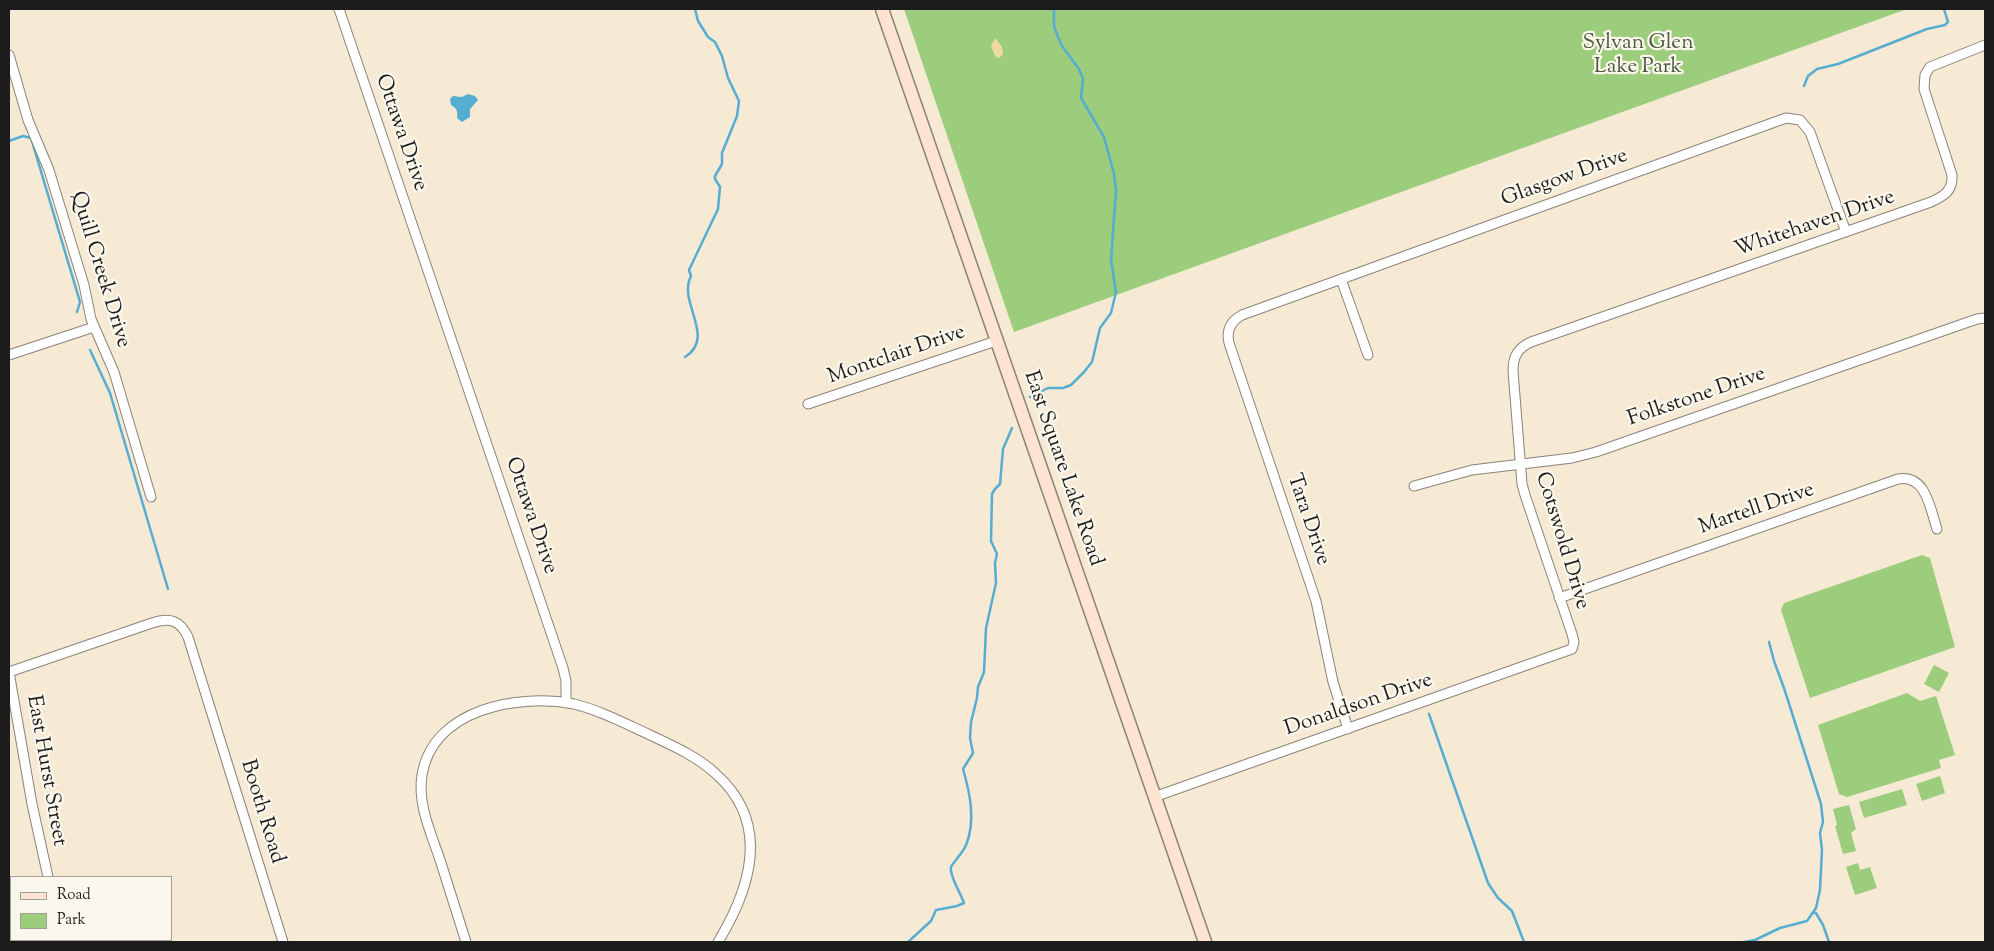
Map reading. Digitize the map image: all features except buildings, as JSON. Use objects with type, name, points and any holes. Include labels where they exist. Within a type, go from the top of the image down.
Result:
[{"type":"main road","name":"East Square Lake Road","points":[[882,9],[1205,942]]},
{"type":"street","name":"Ottawa Drive","points":[[339,9],[563,668],[566,681],[566,703]]},
{"type":"street","name":"Whitehaven Drive","points":[[1514,357],[1521,348],[1531,342],[1944,196],[1949,191],[1952,175],[1924,89],[1923,79],[1927,70],[1934,64],[1985,45]]},
{"type":"street","name":"Quill Creek Drive","points":[[9,55],[30,125],[49,170],[84,284],[94,327],[114,372],[151,497]]},
{"type":"street","name":"Glasgow Drive","points":[[1230,324],[1242,314],[1786,118],[1800,120],[1810,132],[1846,232]]},
{"type":"street","points":[[1341,279],[1368,355]]},
{"type":"street","name":"Folkstone Drive","points":[[1414,486],[1472,470],[1572,458],[1596,452],[1977,318],[1985,318]]},
{"type":"street","name":"Tara Drive","points":[[1230,324],[1228,333],[1229,343],[1316,601],[1333,682],[1348,729]]},
{"type":"street","points":[[9,355],[94,327]]},
{"type":"street","name":"Montclair Drive","points":[[808,404],[996,342]]},
{"type":"street","name":"Cotswold Drive","points":[[1514,357],[1513,370],[1525,495],[1572,634],[1574,646]]},
{"type":"street","name":"Martell Drive","points":[[1559,598],[1898,479],[1908,478],[1914,480],[1922,487],[1937,529]]},
{"type":"street","name":"Booth Road","points":[[9,672],[152,623],[170,619],[179,624],[186,632],[206,693],[283,942]]},
{"type":"street","name":"Donaldson Drive","points":[[1154,797],[1565,652],[1574,646]]},
{"type":"street","name":"East Hurst Street","points":[[9,672],[32,804],[48,876]]},
{"type":"street","points":[[466,942],[424,808],[421,784],[426,758],[439,736],[453,724],[472,715],[493,707],[518,702],[552,701],[584,707],[672,745],[709,767],[722,779],[735,796],[748,826],[751,848],[750,867],[742,895],[718,942]]},
{"type":"green space","name":"Sylvan Glen Lake Park","points":[[904,9],[1907,9],[1014,332]]},
{"type":"green space","points":[[1922,555],[1930,558],[1955,647],[1810,698],[1781,610],[1784,603]]},
{"type":"green space","points":[[1934,665],[1949,673],[1939,692],[1924,684]]},
{"type":"green space","points":[[1907,693],[1920,701],[1936,696],[1955,755],[1939,760],[1941,768],[1847,797],[1839,794],[1818,725]]},
{"type":"green space","points":[[1940,776],[1945,793],[1922,801],[1916,784]]},
{"type":"green space","points":[[1902,789],[1907,805],[1864,818],[1859,802]]},
{"type":"green space","points":[[1849,805],[1856,829],[1851,833],[1856,851],[1843,854],[1835,826],[1837,825],[1833,809]]},
{"type":"green space","points":[[1858,863],[1860,870],[1870,867],[1877,888],[1855,895],[1846,867]]},
{"type":"sand","points":[[995,38],[1002,47],[1003,54],[999,58],[995,56],[991,46]]},
{"type":"water","points":[[468,94],[475,96],[478,100],[470,109],[470,117],[462,122],[457,118],[457,110],[451,105],[450,99],[453,96],[462,97]]},
{"type":"waterway","points":[[685,357],[694,349],[697,340],[697,329],[689,297],[688,286],[691,276],[689,270],[718,209],[720,187],[715,176],[722,164],[722,153],[737,116],[739,101],[728,78],[722,56],[715,42],[708,37],[698,21],[695,9]]},
{"type":"waterway","points":[[1030,397],[1048,388],[1063,388],[1071,385],[1084,372],[1092,362],[1100,328],[1111,313],[1116,292],[1111,260],[1116,191],[1114,174],[1104,137],[1081,98],[1083,79],[1079,69],[1062,46],[1058,37],[1054,26],[1054,9]]},
{"type":"waterway","points":[[1804,86],[1808,76],[1817,69],[1838,64],[1927,29],[1945,25],[1948,22],[1944,9]]},
{"type":"waterway","points":[[9,141],[23,136],[31,138],[80,302],[77,312]]},
{"type":"waterway","points":[[90,350],[110,393],[168,589]]},
{"type":"waterway","points":[[908,942],[931,921],[936,910],[964,903],[953,880],[951,867],[965,848],[971,826],[970,797],[963,769],[973,753],[970,738],[971,722],[978,687],[984,672],[986,628],[996,583],[995,563],[997,554],[991,541],[992,494],[1000,484],[1003,449],[1012,428]]},
{"type":"waterway","points":[[1744,942],[1755,940],[1780,928],[1807,921],[1816,908],[1820,890],[1822,850],[1820,833],[1823,822],[1821,804],[1769,642]]},
{"type":"waterway","points":[[1429,714],[1488,883],[1498,898],[1512,911],[1524,942]]},
{"type":"waterway","points":[[1814,913],[1816,913],[1823,925],[1829,942]]}]
